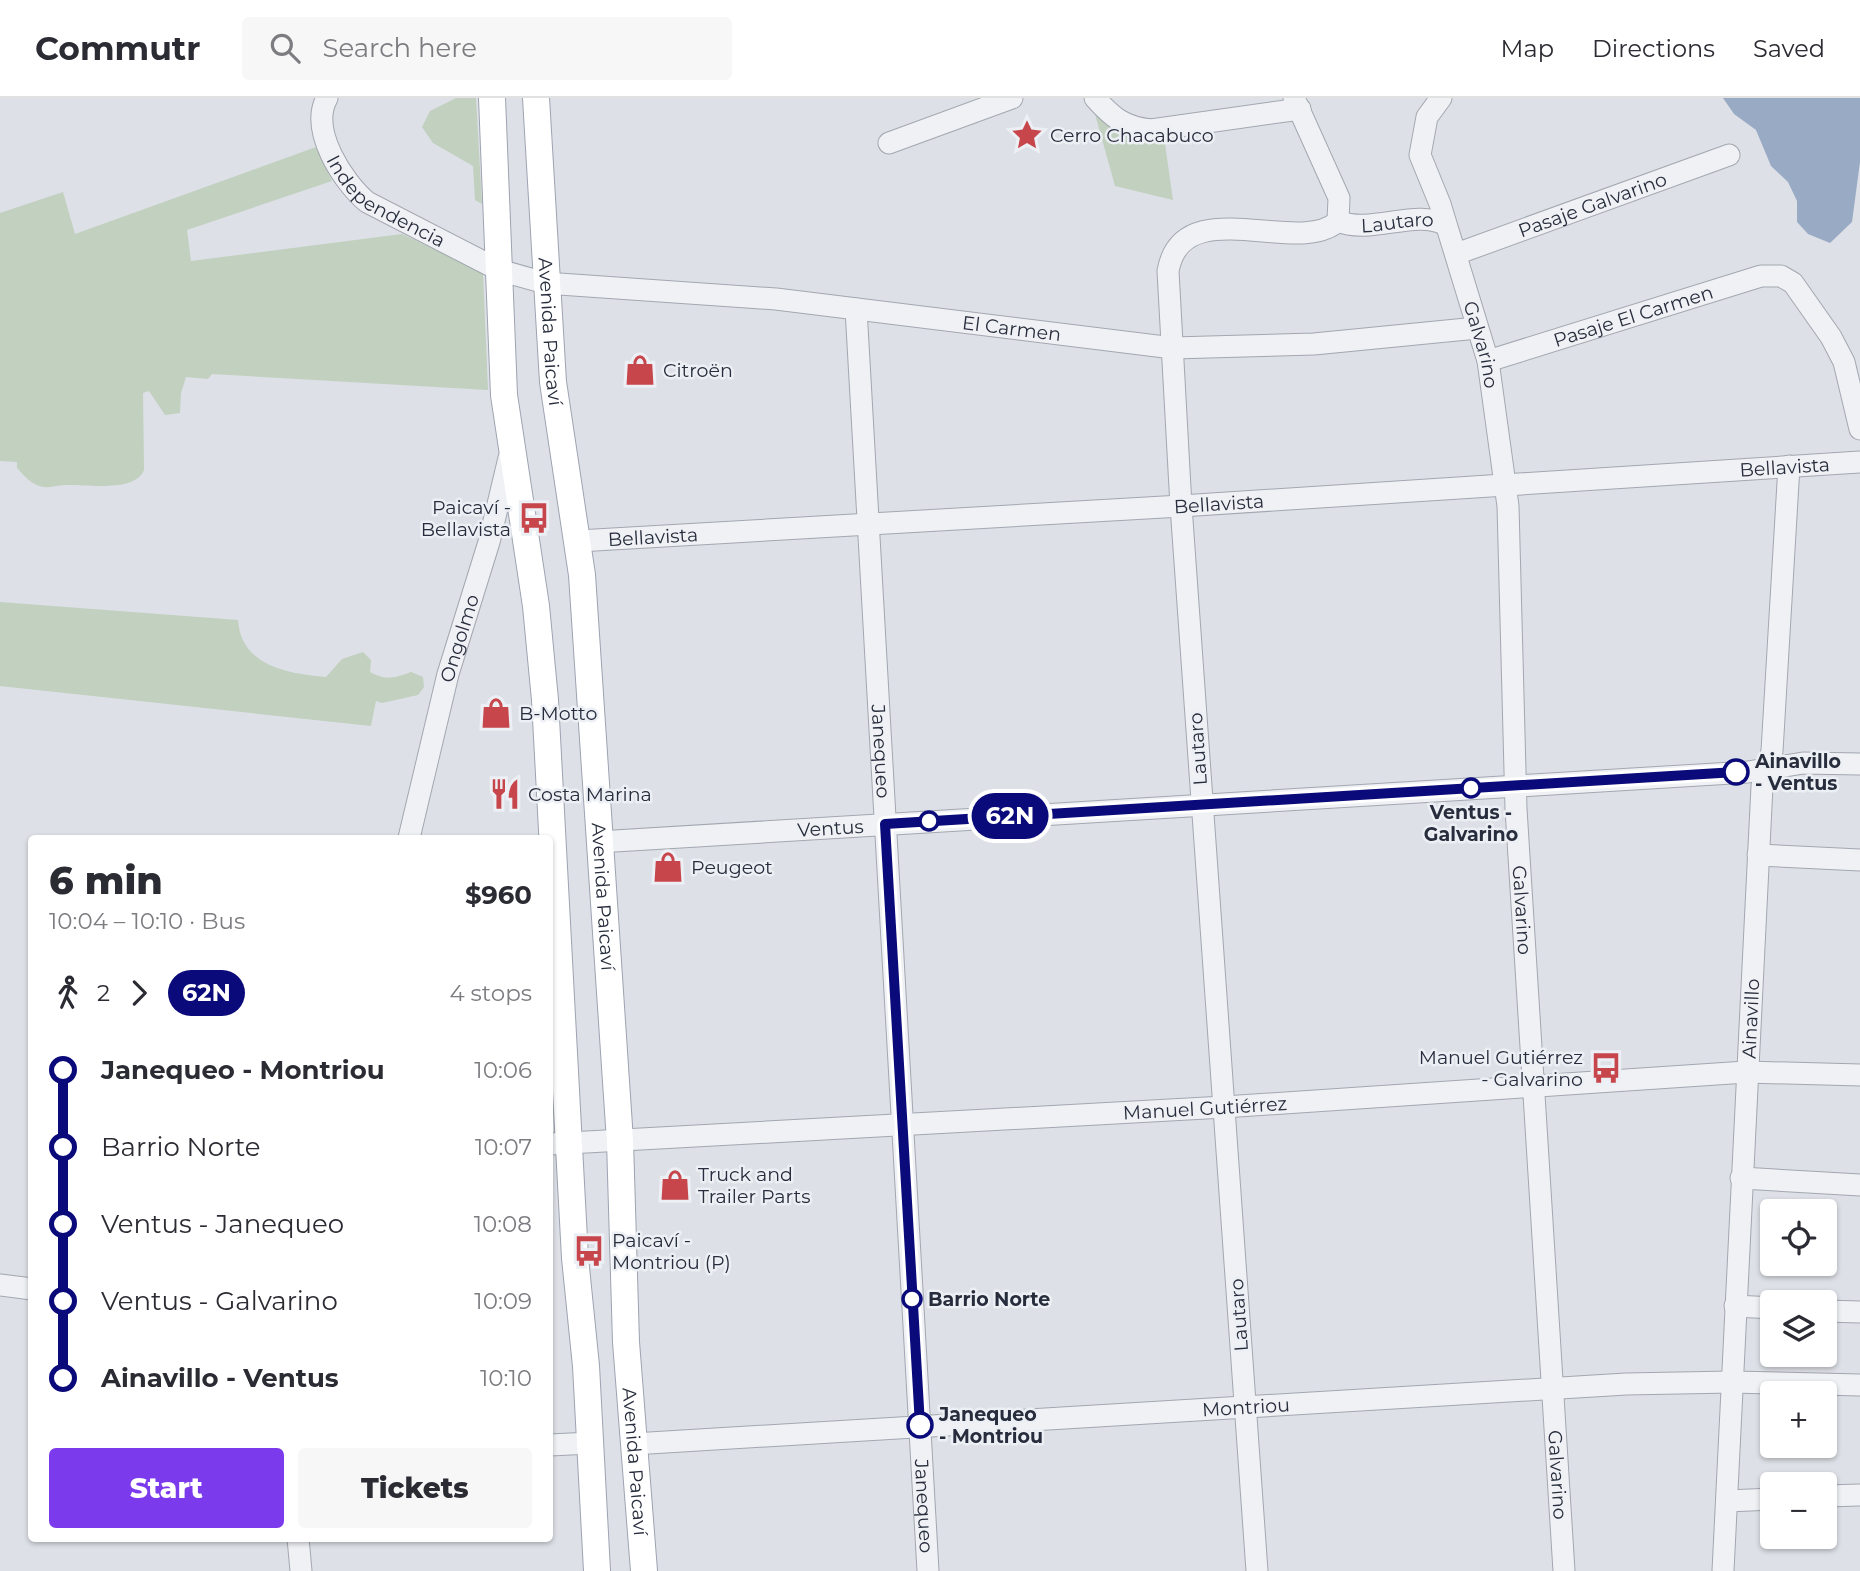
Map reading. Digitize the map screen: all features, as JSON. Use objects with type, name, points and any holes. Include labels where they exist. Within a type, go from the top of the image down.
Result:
[{"type":"main road","points":[[492,98],[504,395],[540,636],[552,835]]},
{"type":"main road","name":"Avenida Paicaví","points":[[536,98],[545,283],[555,401],[578,541],[620,1141],[632,1444],[644,1571]]},
{"type":"main road","points":[[553,881],[560,1144],[591,1443],[597,1571]]},
{"type":"street","name":"Independencia","points":[[327,98],[322,114],[329,149],[337,169],[358,195],[388,216],[499,270],[545,283]]},
{"type":"street","points":[[889,143],[1012,98]]},
{"type":"street","points":[[1095,98],[1116,121],[1132,128],[1151,130],[1297,104],[1339,198],[1338,221]]},
{"type":"street","name":"Galvarino","points":[[1441,98],[1427,117],[1420,155],[1440,204],[1488,361],[1508,506],[1516,785],[1564,1571]]},
{"type":"street","name":"Pasaje Galvarino","points":[[1456,254],[1729,155]]},
{"type":"street","name":"Lautaro","points":[[1257,1571],[1181,506],[1168,271],[1173,252],[1186,239],[1209,230],[1320,230],[1338,221],[1357,226],[1432,220],[1444,224]]},
{"type":"street","name":"Pasaje El Carmen","points":[[1488,361],[1762,276],[1781,276],[1798,287],[1839,351],[1860,429]]},
{"type":"street","name":"El Carmen","points":[[545,283],[776,299],[1173,348],[1338,342],[1477,328]]},
{"type":"street","name":"Janequeo","points":[[856,309],[928,1571]]},
{"type":"street","name":"Ongolmo","points":[[410,835],[448,674],[502,494],[511,438]]},
{"type":"street","name":"Bellavista","points":[[578,541],[1181,506],[1860,462]]},
{"type":"street","name":"Ainavillo","points":[[1723,1571],[1762,786],[1772,751],[1789,466]]},
{"type":"street","name":"Ventus","points":[[598,842],[1767,769],[1803,763],[1860,764]]},
{"type":"street","points":[[1758,855],[1860,860]]},
{"type":"street","name":"Manuel Gutiérrez","points":[[560,1144],[1224,1107],[1746,1072],[1860,1075]]},
{"type":"street","points":[[1741,1178],[1860,1185]]},
{"type":"street","points":[[0,1285],[28,1288]]},
{"type":"street","points":[[1735,1306],[1760,1307]]},
{"type":"street","points":[[1837,1311],[1860,1312]]},
{"type":"street","name":"Montriou","points":[[632,1444],[1553,1389],[1732,1382],[1860,1385]]},
{"type":"street","points":[[553,1446],[591,1443]]},
{"type":"street","points":[[1837,1496],[1860,1495]]},
{"type":"street","points":[[1727,1501],[1760,1500]]},
{"type":"street","points":[[299,1542],[300,1571]]},
{"type":"green space","points":[[456,98],[476,98],[482,204],[475,200],[473,166],[433,143],[422,127],[430,111]]},
{"type":"green space","points":[[1095,114],[1135,140],[1164,137],[1173,200],[1115,186]]},
{"type":"green space","points":[[316,147],[332,181],[187,230],[191,261],[402,234],[483,272],[488,390],[212,374],[208,379],[186,377],[181,393],[180,413],[165,415],[149,391],[143,393],[144,470],[131,482],[109,486],[44,487],[36,485],[26,477],[17,468],[17,462],[0,461],[0,213],[63,192],[75,234]]},
{"type":"green space","points":[[0,602],[238,620],[241,636],[248,648],[269,665],[282,670],[326,677],[342,659],[363,652],[371,660],[370,672],[390,678],[411,672],[423,677],[424,687],[418,695],[382,703],[376,701],[371,726],[0,686]]},
{"type":"water","points":[[1723,98],[1860,98],[1860,162],[1852,222],[1830,243],[1808,234],[1797,222],[1797,201],[1788,182],[1771,166],[1756,130],[1734,114]]},
{"type":"bus line","name":"62N","points":[[920,1425],[885,824],[1736,772]]},
{"type":"place","name":"Cerro Chacabuco","points":[[1027,135]]},
{"type":"place","name":"Citroën","points":[[640,370]]},
{"type":"place","name":"Paicaví - Bellavista","points":[[534,518]]},
{"type":"place","name":"B-Motto","points":[[496,713]]},
{"type":"place","name":"Ainavillo - Ventus","points":[[1736,772]]},
{"type":"place","name":"Ventus - Galvarino","points":[[1471,788]]},
{"type":"place","name":"Costa Marina","points":[[505,794]]},
{"type":"place","name":"Peugeot","points":[[668,867]]},
{"type":"place","name":"Manuel Gutiérrez - Galvarino","points":[[1606,1068]]},
{"type":"place","name":"Truck and Trailer Parts","points":[[675,1185]]},
{"type":"place","name":"Paicaví - Montriou (P)","points":[[589,1251]]},
{"type":"place","name":"Barrio Norte","points":[[912,1299]]},
{"type":"place","name":"Janequeo - Montriou","points":[[920,1425]]}]
